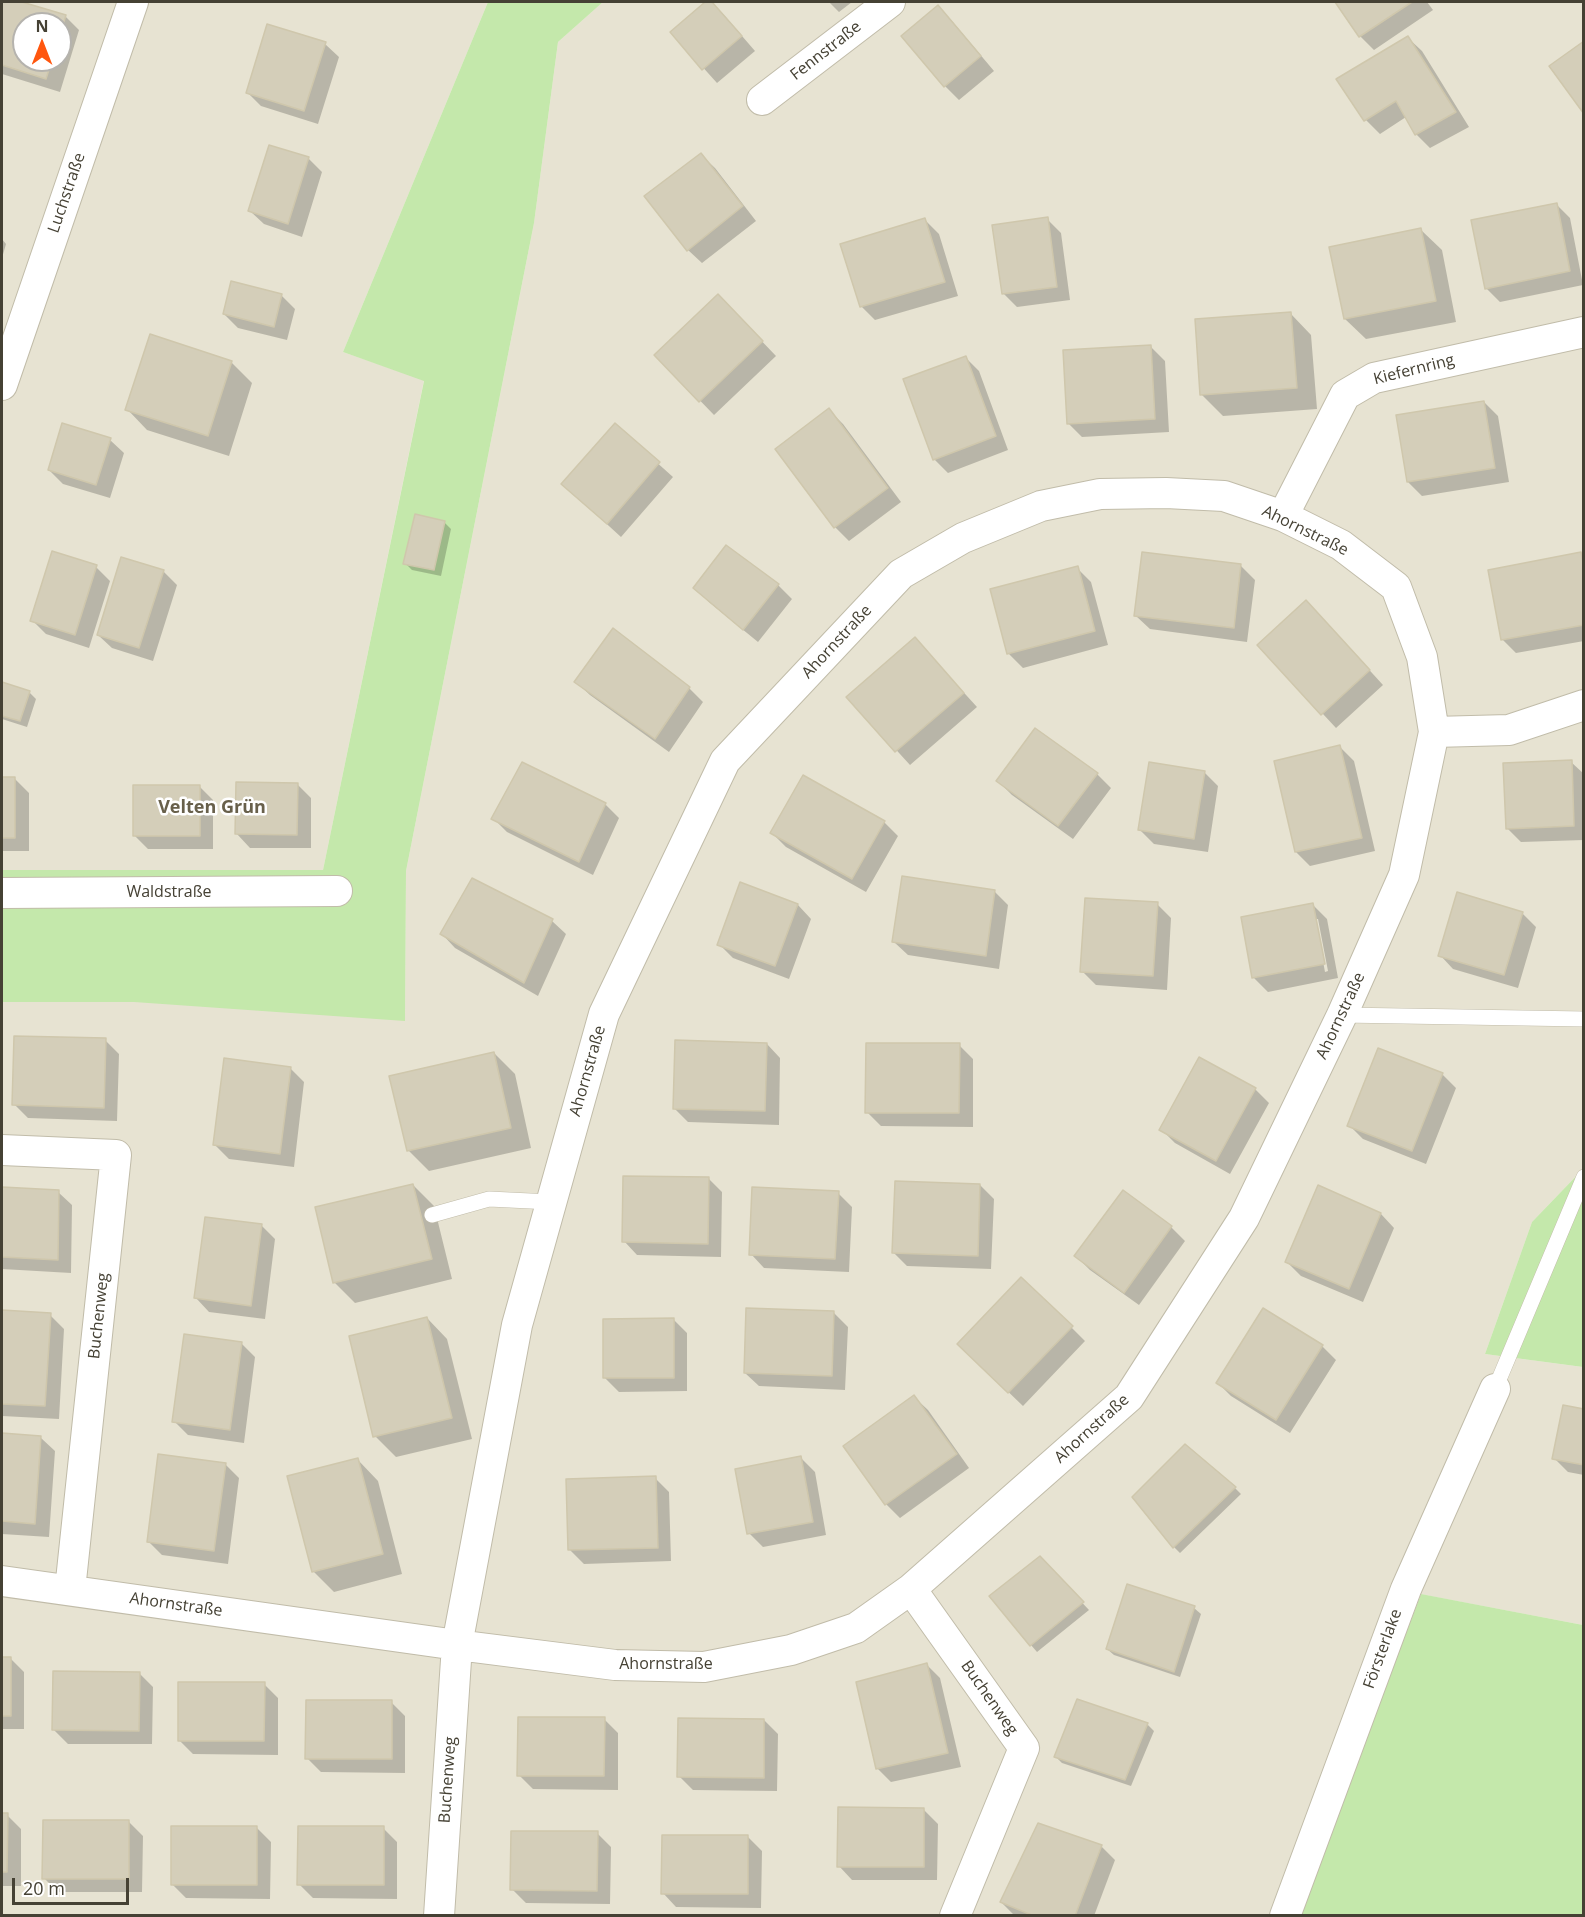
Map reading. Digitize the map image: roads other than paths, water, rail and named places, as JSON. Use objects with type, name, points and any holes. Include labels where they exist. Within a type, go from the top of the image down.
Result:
[{"type":"street","name":"Luchstraße","points":[[2,385],[133,2]]},
{"type":"street","name":"Fennstraße","points":[[762,100],[890,2]]},
{"type":"street","name":"Kiefernring","points":[[1283,516],[1345,395],[1374,378],[1584,332]]},
{"type":"street","name":"Ahornstraße","points":[[2,1581],[457,1645],[615,1665],[704,1667],[791,1650],[856,1628],[911,1589],[1129,1397],[1244,1218],[1342,1015],[1404,874],[1434,732],[1422,657],[1396,587],[1341,545],[1283,516],[1224,496],[1166,493],[1100,494],[1041,506],[963,538],[901,574],[725,761],[604,1014],[517,1325],[457,1645]]},
{"type":"street","points":[[1434,732],[1509,730],[1584,705]]},
{"type":"street","name":"Waldstraße","points":[[2,893],[337,891]]},
{"type":"street","name":"Buchenweg","points":[[2,1150],[116,1155],[70,1590]]},
{"type":"street","name":"Försterlake","points":[[1285,1916],[1406,1589],[1495,1389]]},
{"type":"street","name":"Buchenweg","points":[[911,1589],[1024,1748],[955,1916]]},
{"type":"street","name":"Buchenweg","points":[[439,1916],[457,1645]]},
{"type":"lane","points":[[1342,1015],[1584,1019]]},
{"type":"lane","points":[[1495,1389],[1584,1177]]},
{"type":"lane","points":[[432,1215],[489,1199],[551,1202]]},
{"type":"district","name":"Velten Grün","points":[[212,808]]}]
